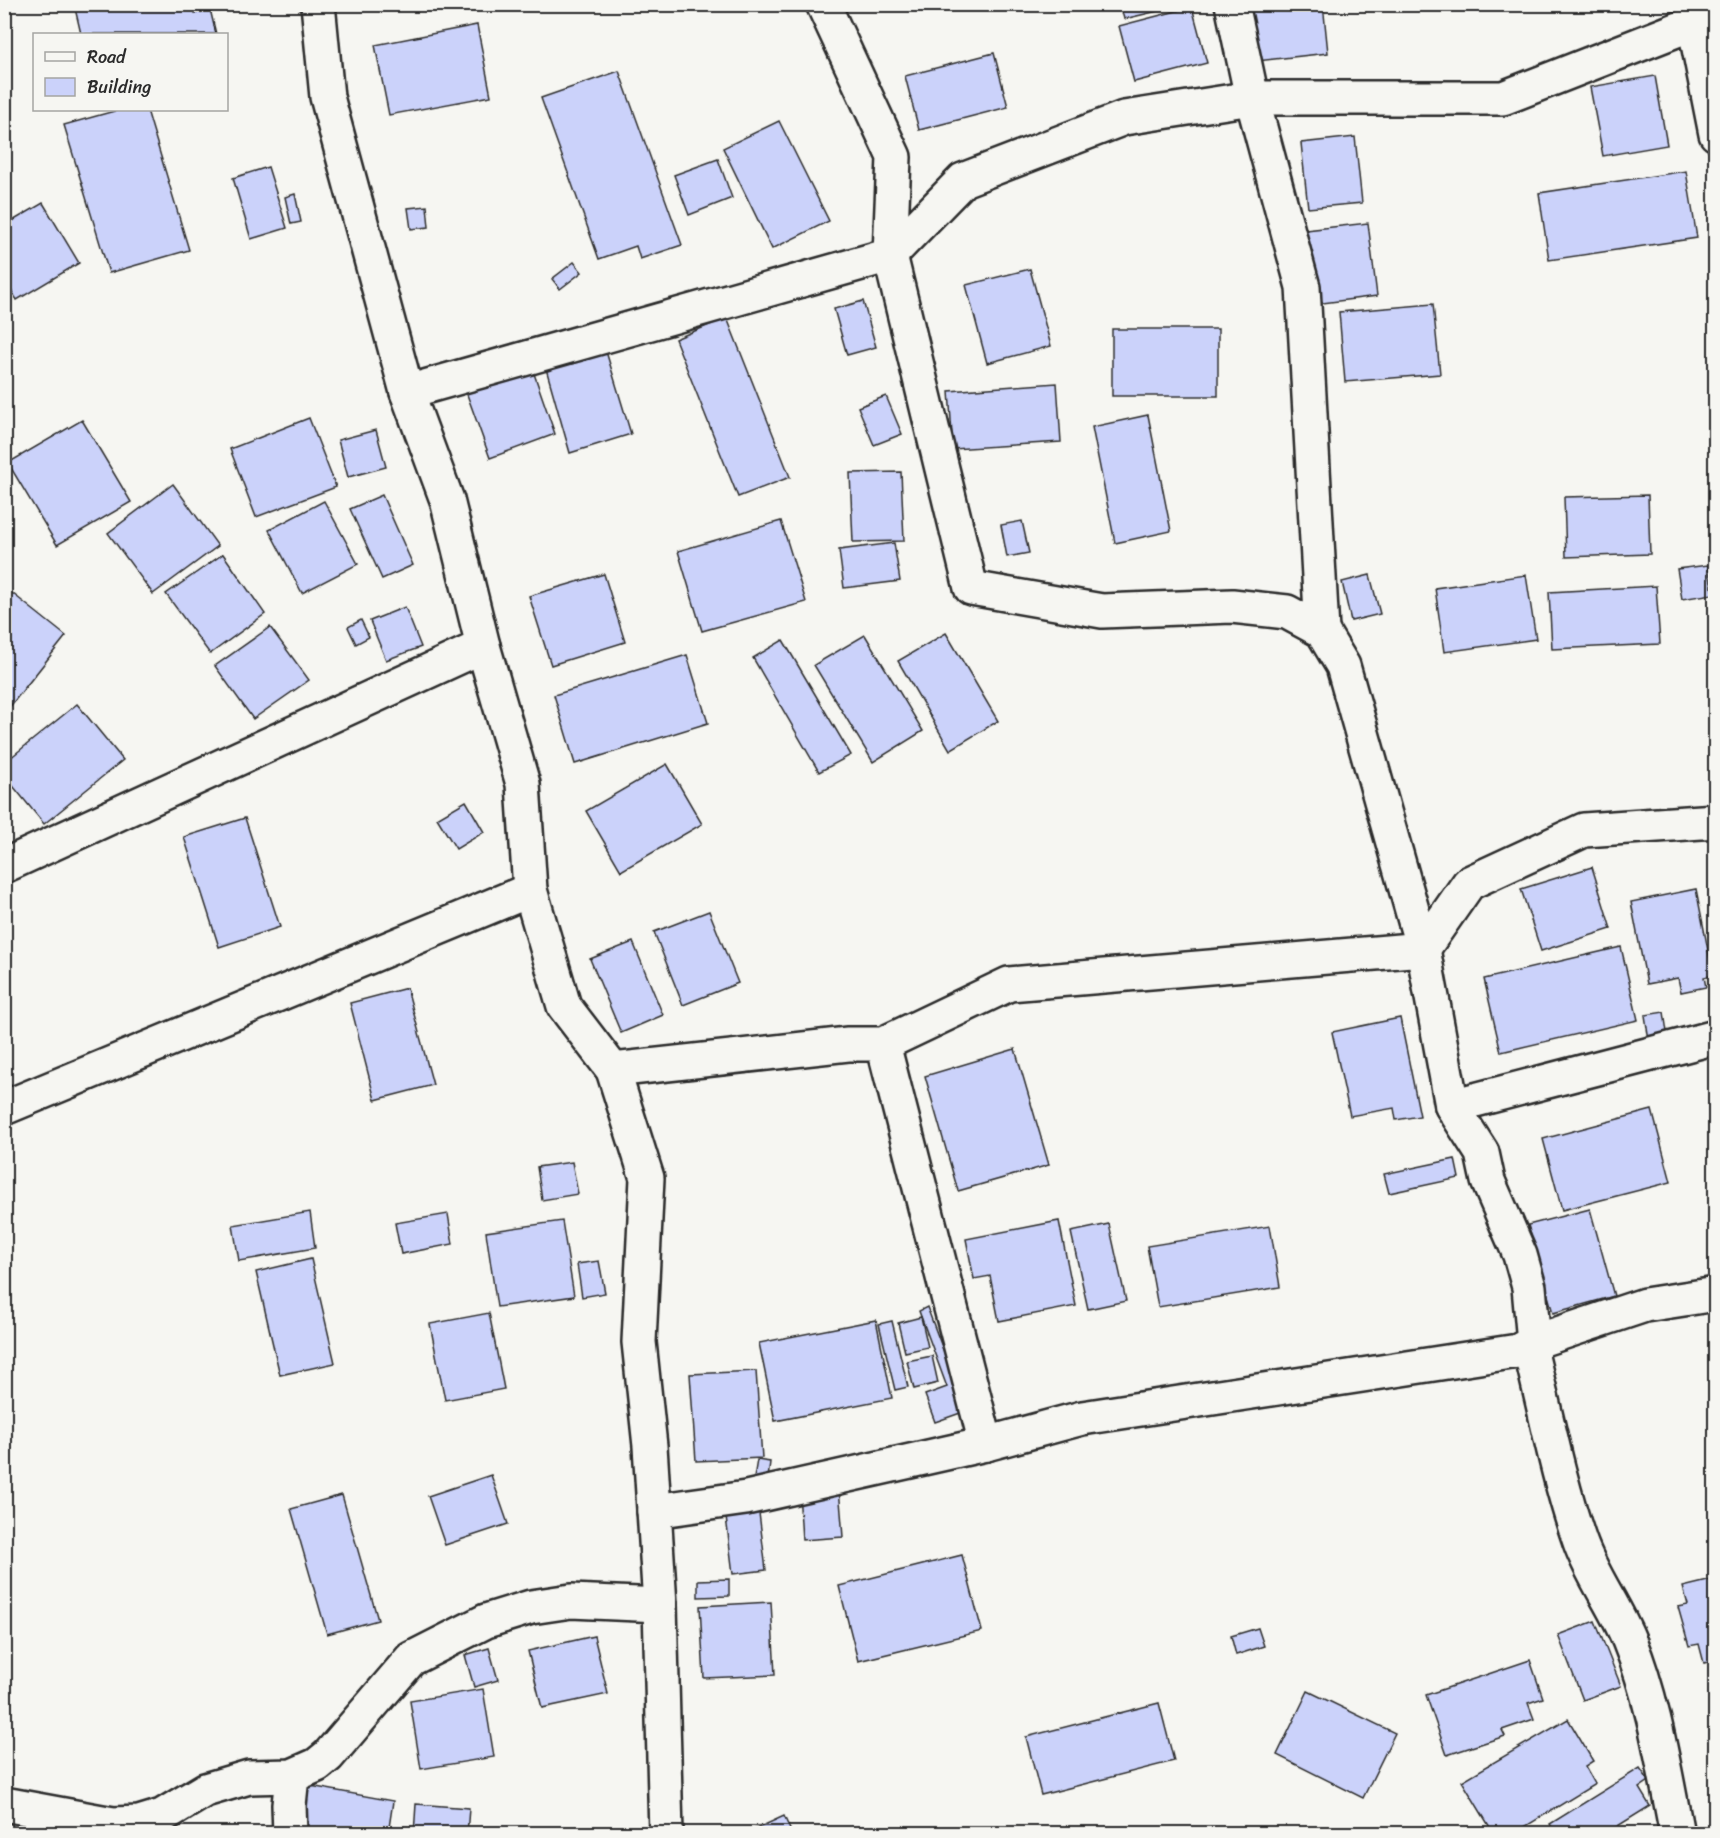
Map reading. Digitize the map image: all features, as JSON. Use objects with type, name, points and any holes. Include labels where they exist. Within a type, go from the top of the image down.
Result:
[{"type":"street","points":[[318,4],[327,97],[407,392],[447,500],[483,646],[524,784],[530,890],[564,1006],[613,1070],[647,1178],[639,1342],[650,1446],[660,1605],[666,1833]]},
{"type":"street","points":[[823,4],[894,157],[890,255],[970,588],[1102,611],[1232,606],[1276,610],[1287,612],[1322,631]]},
{"type":"street","points":[[1232,4],[1252,98],[1303,287],[1322,631],[1343,666],[1424,949],[1452,1106],[1482,1153],[1488,1181],[1520,1255],[1529,1287],[1534,1342],[1532,1357],[1568,1503],[1581,1545],[1628,1638],[1643,1677],[1664,1764],[1677,1833]]},
{"type":"street","points":[[407,392],[890,255],[963,180],[1124,118],[1252,98],[1503,98],[1696,14],[1716,134]]},
{"type":"street","points":[[4,866],[483,646]]},
{"type":"street","points":[[1424,949],[1469,883],[1584,830],[1716,821]]},
{"type":"street","points":[[4,1108],[530,890]]},
{"type":"street","points":[[613,1070],[848,1044],[883,1044],[1009,984],[1424,949]]},
{"type":"street","points":[[1452,1106],[1716,1037]]},
{"type":"street","points":[[883,1044],[986,1444]]},
{"type":"street","points":[[654,1511],[746,1498],[986,1444],[1082,1418],[1518,1351],[1534,1342],[1645,1305],[1716,1294]]},
{"type":"street","points":[[4,1804],[113,1824],[139,1823],[162,1816],[205,1790],[249,1777],[292,1776],[317,1765],[328,1756],[411,1659],[486,1621],[531,1607],[571,1600],[660,1605]]},
{"type":"street","points":[[291,1833],[289,1805],[292,1776]]},
{"type":"building","points":[[74,4],[193,4],[195,13],[210,9],[216,33],[81,33]]},
{"type":"building","points":[[1120,4],[1174,4],[1175,7],[1124,19]]},
{"type":"building","points":[[1250,4],[1323,4],[1328,53],[1257,61]]},
{"type":"building","points":[[1192,7],[1207,63],[1134,82],[1119,26]]},
{"type":"building","points":[[477,25],[491,96],[389,115],[375,45]]},
{"type":"building","points":[[994,53],[1008,107],[919,130],[905,76]]},
{"type":"building","points":[[619,71],[682,245],[640,259],[636,246],[599,259],[541,98]]},
{"type":"building","points":[[1655,76],[1667,145],[1603,156],[1590,87]]},
{"type":"building","points":[[114,111],[147,111],[189,250],[109,273],[64,125]]},
{"type":"building","points":[[779,121],[829,221],[772,249],[723,148]]},
{"type":"building","points":[[1355,137],[1362,203],[1308,208],[1301,143]]},
{"type":"building","points":[[718,159],[732,198],[689,215],[674,175]]},
{"type":"building","points":[[268,167],[287,228],[251,239],[233,178]]},
{"type":"building","points":[[1686,171],[1697,238],[1549,260],[1539,193]]},
{"type":"building","points":[[295,194],[301,222],[291,224],[285,197]]},
{"type":"building","points":[[43,203],[79,263],[17,300],[4,279],[4,226]]},
{"type":"building","points":[[427,206],[429,227],[411,229],[408,208]]},
{"type":"building","points":[[1368,223],[1377,296],[1315,304],[1306,230]]},
{"type":"building","points":[[574,262],[582,272],[560,289],[552,279]]},
{"type":"building","points":[[1030,269],[1051,346],[987,363],[966,285]]},
{"type":"building","points":[[863,301],[876,347],[847,355],[834,309]]},
{"type":"building","points":[[1433,304],[1440,374],[1345,382],[1339,312]]},
{"type":"building","points":[[727,318],[790,477],[738,497],[675,339]]},
{"type":"building","points":[[1112,329],[1218,329],[1218,396],[1112,396]]},
{"type":"building","points":[[605,348],[631,434],[570,453],[545,365]]},
{"type":"building","points":[[531,365],[555,434],[490,458],[465,389]]},
{"type":"building","points":[[1057,383],[1061,442],[953,449],[949,391]]},
{"type":"building","points":[[886,396],[902,434],[874,445],[858,407]]},
{"type":"building","points":[[1148,415],[1171,531],[1115,543],[1092,427]]},
{"type":"building","points":[[309,418],[336,487],[256,517],[230,449]]},
{"type":"building","points":[[82,420],[131,502],[57,545],[8,463]]},
{"type":"building","points":[[376,430],[386,467],[348,477],[338,440]]},
{"type":"building","points":[[901,472],[904,541],[853,542],[850,473]]},
{"type":"building","points":[[173,484],[218,546],[153,594],[108,533]]},
{"type":"building","points":[[382,495],[413,565],[382,579],[350,509]]},
{"type":"building","points":[[1648,495],[1650,554],[1566,557],[1564,497]]},
{"type":"building","points":[[324,501],[358,564],[302,593],[269,530]]},
{"type":"building","points":[[781,521],[806,602],[702,631],[678,551]]},
{"type":"building","points":[[1022,521],[1029,553],[1007,557],[1001,525]]},
{"type":"building","points":[[894,543],[900,581],[844,588],[839,550]]},
{"type":"building","points":[[223,554],[265,614],[210,654],[166,594]]},
{"type":"building","points":[[1708,565],[1713,594],[1682,599],[1677,569]]},
{"type":"building","points":[[604,574],[625,642],[551,665],[529,596]]},
{"type":"building","points":[[1370,575],[1380,614],[1351,621],[1342,582]]},
{"type":"building","points":[[1526,575],[1536,639],[1444,652],[1435,588]]},
{"type":"building","points":[[1656,586],[1660,644],[1552,649],[1549,592]]},
{"type":"building","points":[[12,593],[66,636],[4,714],[4,603]]},
{"type":"building","points":[[405,607],[421,647],[386,660],[370,621]]},
{"type":"building","points":[[361,620],[369,637],[356,644],[348,627]]},
{"type":"building","points":[[270,627],[309,680],[253,719],[215,666]]},
{"type":"building","points":[[946,633],[998,721],[950,750],[898,661]]},
{"type":"building","points":[[865,635],[923,731],[873,762],[814,665]]},
{"type":"building","points":[[783,640],[851,755],[819,772],[753,658]]},
{"type":"building","points":[[687,655],[708,723],[575,764],[554,695]]},
{"type":"building","points":[[77,704],[123,760],[44,824],[4,775],[4,763]]},
{"type":"building","points":[[667,764],[702,824],[621,871],[586,811]]},
{"type":"building","points":[[466,801],[484,832],[456,849],[437,818]]},
{"type":"building","points":[[245,818],[280,927],[219,947],[184,837]]},
{"type":"building","points":[[1592,867],[1611,929],[1541,951],[1521,889]]},
{"type":"building","points":[[1696,889],[1713,975],[1704,977],[1706,987],[1681,992],[1678,978],[1647,984],[1631,902]]},
{"type":"building","points":[[709,911],[738,983],[683,1005],[654,932]]},
{"type":"building","points":[[633,942],[663,1015],[621,1033],[590,959]]},
{"type":"building","points":[[1621,947],[1638,1020],[1501,1052],[1484,979]]},
{"type":"building","points":[[407,988],[433,1085],[375,1100],[350,1003]]},
{"type":"building","points":[[1664,1012],[1668,1039],[1649,1041],[1645,1015]]},
{"type":"building","points":[[1400,1018],[1420,1116],[1396,1120],[1394,1108],[1350,1116],[1332,1032]]},
{"type":"building","points":[[1015,1049],[1049,1165],[958,1191],[925,1076]]},
{"type":"building","points":[[1652,1110],[1671,1182],[1562,1210],[1543,1139]]},
{"type":"building","points":[[1455,1159],[1459,1178],[1389,1193],[1384,1174]]},
{"type":"building","points":[[572,1162],[578,1194],[542,1200],[537,1167]]},
{"type":"building","points":[[1590,1209],[1614,1296],[1553,1313],[1528,1225]]},
{"type":"building","points":[[310,1212],[315,1248],[239,1261],[233,1225]]},
{"type":"building","points":[[448,1214],[453,1244],[401,1254],[395,1223]]},
{"type":"building","points":[[562,1221],[574,1296],[497,1307],[486,1232]]},
{"type":"building","points":[[1059,1221],[1076,1306],[999,1321],[990,1276],[974,1279],[966,1239]]},
{"type":"building","points":[[1109,1224],[1126,1301],[1088,1309],[1071,1232]]},
{"type":"building","points":[[1270,1226],[1280,1287],[1158,1307],[1147,1246]]},
{"type":"building","points":[[311,1259],[335,1363],[280,1375],[256,1272]]},
{"type":"building","points":[[599,1261],[605,1293],[582,1297],[577,1264]]},
{"type":"building","points":[[927,1307],[966,1411],[935,1422],[925,1395],[947,1387],[919,1311]]},
{"type":"building","points":[[489,1313],[504,1389],[445,1400],[430,1324]]},
{"type":"building","points":[[921,1317],[928,1347],[905,1352],[898,1323]]},
{"type":"building","points":[[876,1320],[892,1398],[775,1421],[759,1343]]},
{"type":"building","points":[[892,1321],[908,1387],[895,1390],[879,1324]]},
{"type":"building","points":[[932,1356],[938,1383],[914,1389],[907,1361]]},
{"type":"building","points":[[756,1371],[762,1458],[696,1461],[690,1374]]},
{"type":"building","points":[[757,1460],[770,1462],[767,1487],[753,1484]]},
{"type":"building","points":[[491,1475],[508,1524],[445,1545],[428,1496]]},
{"type":"building","points":[[839,1488],[843,1537],[802,1540],[799,1491]]},
{"type":"building","points":[[342,1495],[378,1620],[327,1634],[291,1509]]},
{"type":"building","points":[[759,1513],[766,1570],[733,1574],[726,1517]]},
{"type":"building","points":[[962,1555],[982,1631],[858,1661],[839,1586]]},
{"type":"building","points":[[729,1579],[729,1596],[698,1597],[698,1580]]},
{"type":"building","points":[[1716,1579],[1716,1660],[1704,1663],[1699,1644],[1689,1646],[1678,1607],[1688,1605],[1683,1587]]},
{"type":"building","points":[[771,1602],[775,1675],[704,1678],[700,1606]]},
{"type":"building","points":[[1595,1621],[1621,1686],[1583,1700],[1558,1635]]},
{"type":"building","points":[[1258,1628],[1264,1646],[1236,1655],[1231,1636]]},
{"type":"building","points":[[594,1636],[608,1694],[542,1708],[528,1651]]},
{"type":"building","points":[[489,1648],[498,1680],[474,1687],[465,1655]]},
{"type":"building","points":[[1530,1660],[1543,1698],[1528,1703],[1534,1719],[1502,1730],[1505,1736],[1447,1755],[1426,1695]]},
{"type":"building","points":[[483,1689],[494,1757],[421,1769],[410,1701]]},
{"type":"building","points":[[1308,1691],[1395,1733],[1363,1798],[1277,1755]]},
{"type":"building","points":[[1159,1703],[1174,1761],[1041,1795],[1026,1737]]},
{"type":"building","points":[[1568,1719],[1593,1761],[1585,1766],[1595,1784],[1513,1834],[1494,1834],[1462,1781]]},
{"type":"building","points":[[1640,1768],[1649,1781],[1639,1788],[1650,1806],[1605,1834],[1556,1834],[1550,1824]]},
{"type":"building","points":[[305,1785],[393,1801],[388,1834],[297,1834]]},
{"type":"building","points":[[416,1804],[469,1808],[467,1834],[414,1834]]},
{"type":"building","points":[[784,1816],[792,1834],[745,1834]]}]
